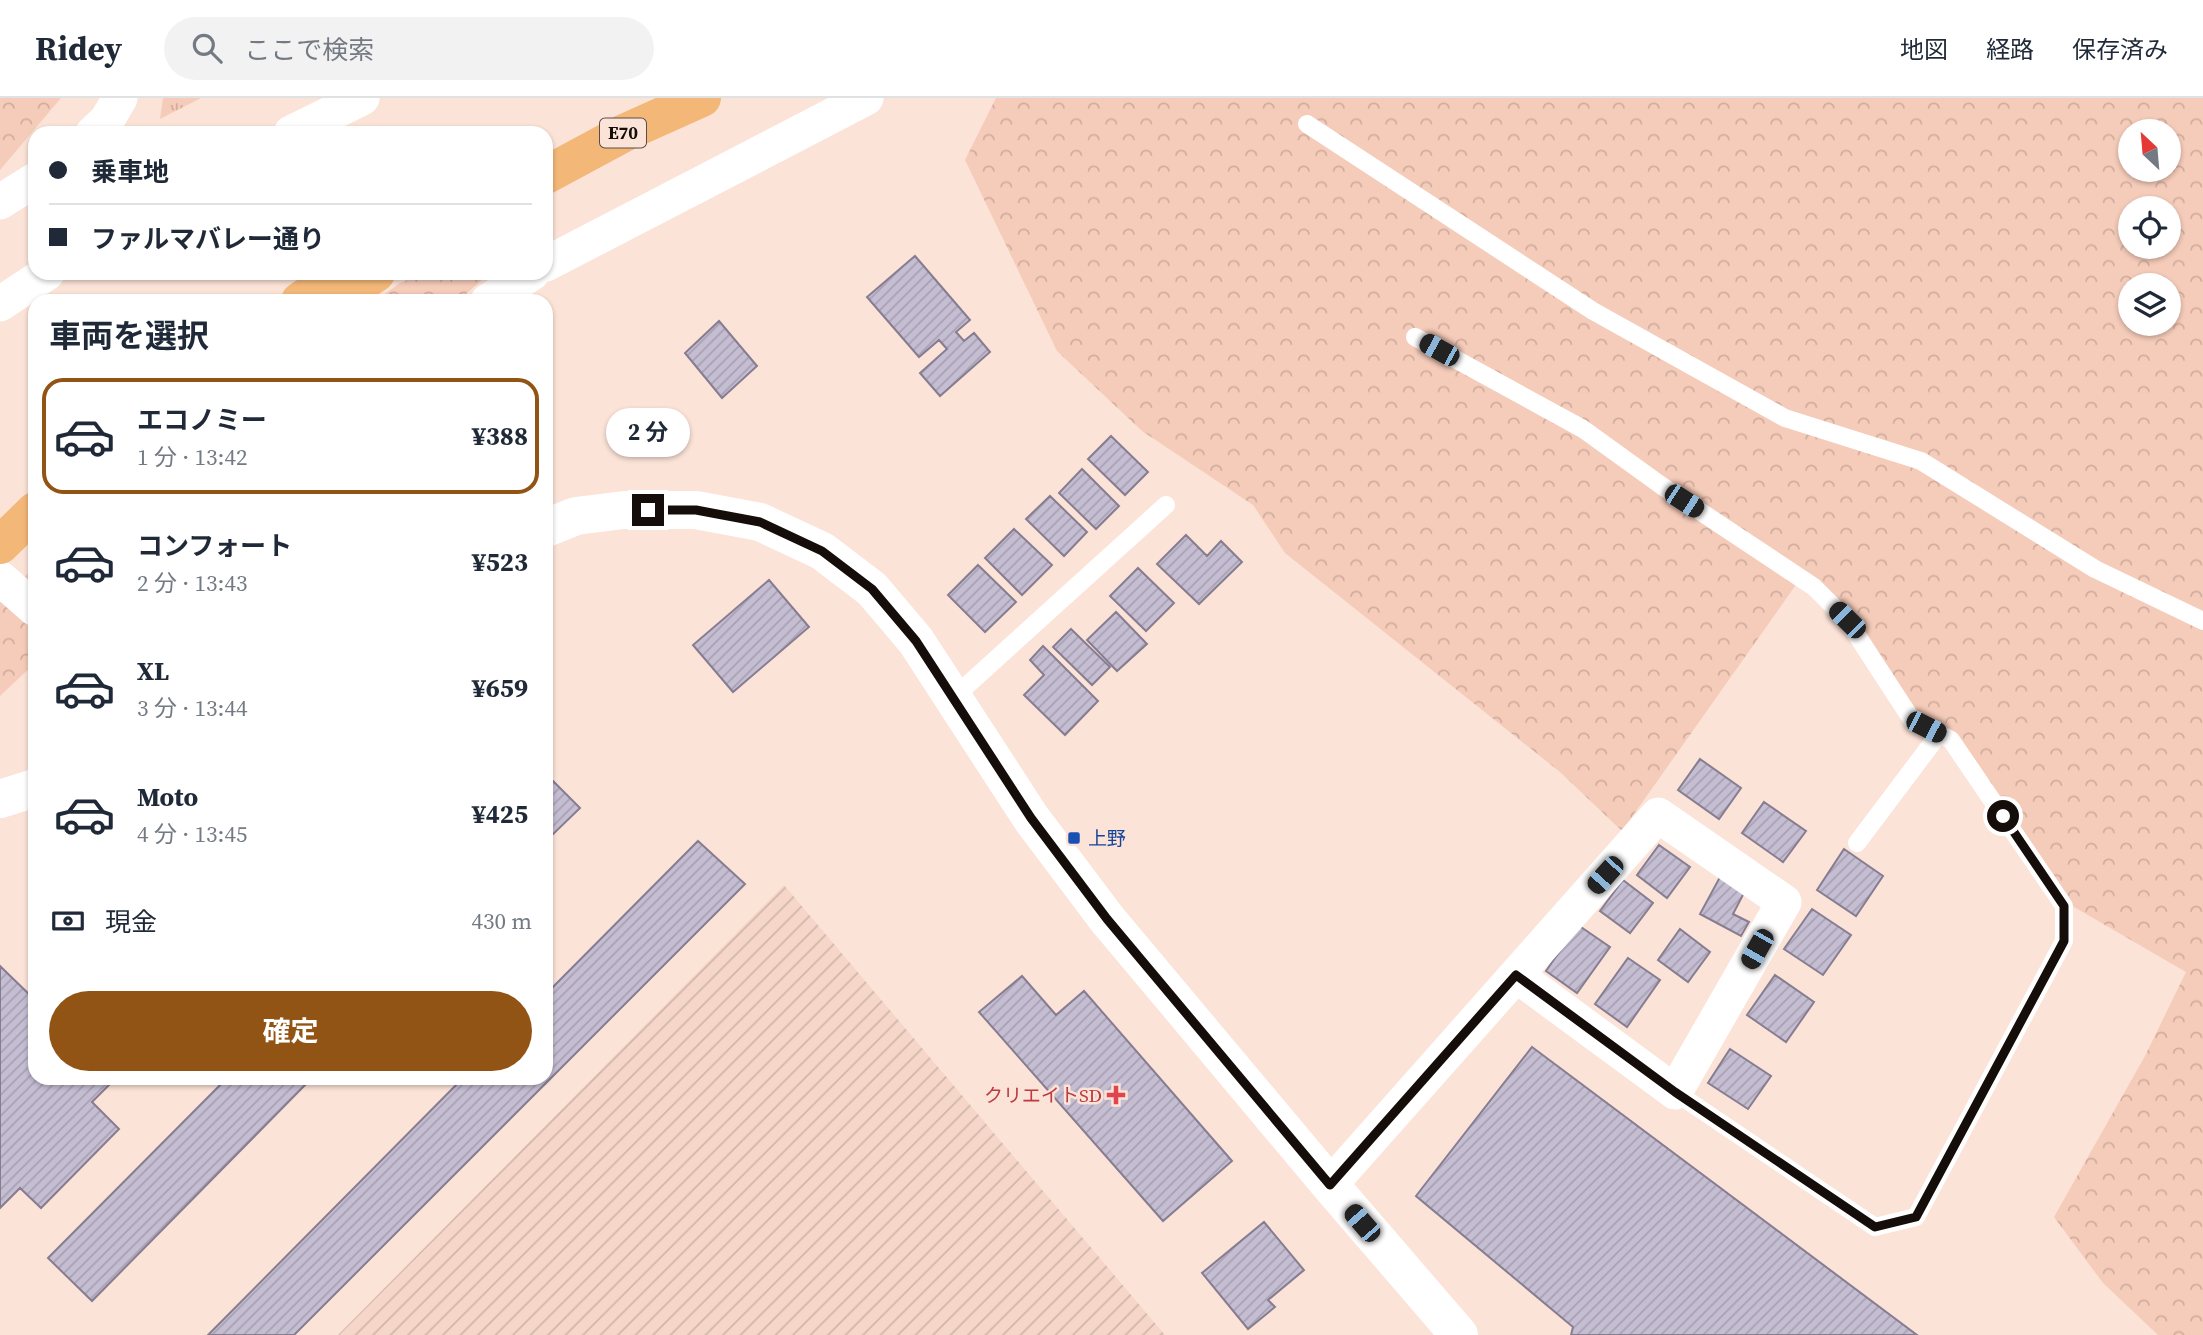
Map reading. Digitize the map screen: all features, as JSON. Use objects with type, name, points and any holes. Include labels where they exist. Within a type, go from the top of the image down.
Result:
[{"type":"highway","name":"E70","points":[[553,148],[622,110],[650,98]]},
{"type":"highway","name":"E70","points":[[553,171],[624,133],[702,98]]},
{"type":"highway","points":[[310,294],[331,280]]},
{"type":"highway","points":[[344,294],[365,280]]},
{"type":"highway","points":[[0,545],[28,518]]},
{"type":"highway","points":[[0,569],[28,543]]},
{"type":"street","points":[[101,126],[120,98]]},
{"type":"street","points":[[305,126],[362,98]]},
{"type":"street","points":[[553,260],[866,98]]},
{"type":"street","points":[[0,202],[28,184]]},
{"type":"street","points":[[0,304],[36,280]]},
{"type":"street","points":[[499,294],[521,280]]},
{"type":"street","points":[[553,525],[576,516],[624,510],[696,510],[760,522],[822,551],[872,589],[916,641],[1031,818],[1107,919],[1459,1335]]},
{"type":"street","points":[[0,578],[28,603]]},
{"type":"street","points":[[0,799],[28,790]]},
{"type":"street","points":[[1330,1185],[1516,975],[1658,816],[1784,902],[1675,1092],[1516,975]]},
{"type":"lane","points":[[1307,124],[1593,311],[1785,418],[1921,461],[2095,569],[2203,621]]},
{"type":"lane","points":[[1415,337],[1583,429],[1662,486],[1814,587],[1847,620],[1912,720],[1951,740],[2064,906],[2064,941],[1916,1217],[1875,1227],[1675,1092]]},
{"type":"lane","points":[[953,698],[1166,506]]},
{"type":"lane","points":[[1857,843],[1939,734]]},
{"type":"shaded area","points":[[784,885],[1165,1335],[338,1335]]},
{"type":"green space","points":[[0,98],[61,98],[37,126],[28,126],[28,137],[0,170]]},
{"type":"green space","points":[[163,98],[201,98],[160,119]]},
{"type":"green space","points":[[996,98],[2203,98],[2203,1335],[2158,1335],[2103,1283],[2054,1217],[2145,1056],[2186,972],[2074,907],[1939,734],[1888,683],[1805,572],[1622,831],[1560,772],[1285,553],[1253,505],[1142,431],[1057,351],[965,160]]},
{"type":"green space","points":[[408,280],[482,280],[466,294],[385,294]]},
{"type":"green space","points":[[28,573],[28,670],[0,696],[0,602]]},
{"type":"building","points":[[915,256],[970,320],[956,332],[964,341],[974,333],[990,352],[940,396],[920,373],[947,349],[939,340],[919,357],[867,297]]},
{"type":"building","points":[[719,321],[757,366],[722,398],[685,353]]},
{"type":"building","points":[[1111,436],[1148,472],[1125,495],[1088,459]]},
{"type":"building","points":[[1082,469],[1119,506],[1096,529],[1059,493]]},
{"type":"building","points":[[1050,496],[1087,532],[1064,556],[1026,519]]},
{"type":"building","points":[[1014,529],[1052,565],[1022,595],[985,558]]},
{"type":"building","points":[[1186,535],[1207,556],[1221,541],[1242,562],[1199,604],[1157,564]]},
{"type":"building","points":[[978,565],[1016,602],[985,632],[948,595]]},
{"type":"building","points":[[1138,568],[1174,603],[1146,631],[1110,596]]},
{"type":"building","points":[[769,580],[809,627],[733,692],[693,645]]},
{"type":"building","points":[[1116,612],[1147,644],[1117,671],[1087,640]]},
{"type":"building","points":[[1071,629],[1110,667],[1092,685],[1053,647]]},
{"type":"building","points":[[1043,646],[1098,701],[1065,735],[1024,695],[1044,675],[1030,660]]},
{"type":"building","points":[[1700,759],[1741,788],[1719,819],[1678,790]]},
{"type":"building","points":[[553,781],[580,808],[553,834]]},
{"type":"building","points":[[1764,802],[1806,831],[1783,862],[1742,833]]},
{"type":"building","points":[[698,841],[745,884],[553,1076],[553,987]]},
{"type":"building","points":[[1659,845],[1690,867],[1667,898],[1637,875]]},
{"type":"building","points":[[1844,849],[1883,876],[1856,916],[1817,890]]},
{"type":"building","points":[[1720,877],[1745,891],[1733,914],[1749,922],[1741,936],[1700,914]]},
{"type":"building","points":[[1623,880],[1653,903],[1630,933],[1600,911]]},
{"type":"building","points":[[1812,909],[1851,935],[1823,975],[1784,949]]},
{"type":"building","points":[[1578,925],[1610,947],[1577,993],[1546,971]]},
{"type":"building","points":[[1680,929],[1710,952],[1688,982],[1658,960]]},
{"type":"building","points":[[1628,958],[1660,980],[1627,1027],[1595,1004]]},
{"type":"building","points":[[0,966],[28,993],[28,1085],[109,1085],[92,1102],[119,1129],[41,1208],[20,1188],[0,1208]]},
{"type":"building","points":[[1775,975],[1814,1002],[1786,1042],[1747,1015]]},
{"type":"building","points":[[1022,976],[1056,1015],[1084,991],[1232,1161],[1163,1221],[979,1012]]},
{"type":"building","points":[[1532,1047],[1917,1335],[1571,1335],[1573,1327],[1416,1196]]},
{"type":"building","points":[[1730,1049],[1771,1076],[1748,1109],[1708,1083]]},
{"type":"building","points":[[220,1085],[305,1085],[92,1301],[48,1258]]},
{"type":"building","points":[[456,1085],[544,1085],[294,1335],[208,1335]]},
{"type":"building","points":[[1264,1222],[1304,1270],[1268,1300],[1275,1307],[1248,1329],[1202,1273]]},
{"type":"place","name":"上野","points":[[1074,838]]},
{"type":"place","name":"クリエイトSD","points":[[1116,1095]]},
{"type":"route","points":[[648,510],[696,510],[760,522],[822,551],[872,589],[916,641],[1031,818],[1107,919],[1330,1185],[1516,975],[1675,1092],[1875,1227],[1916,1217],[2064,941],[2064,906],[2003,816]]}]
